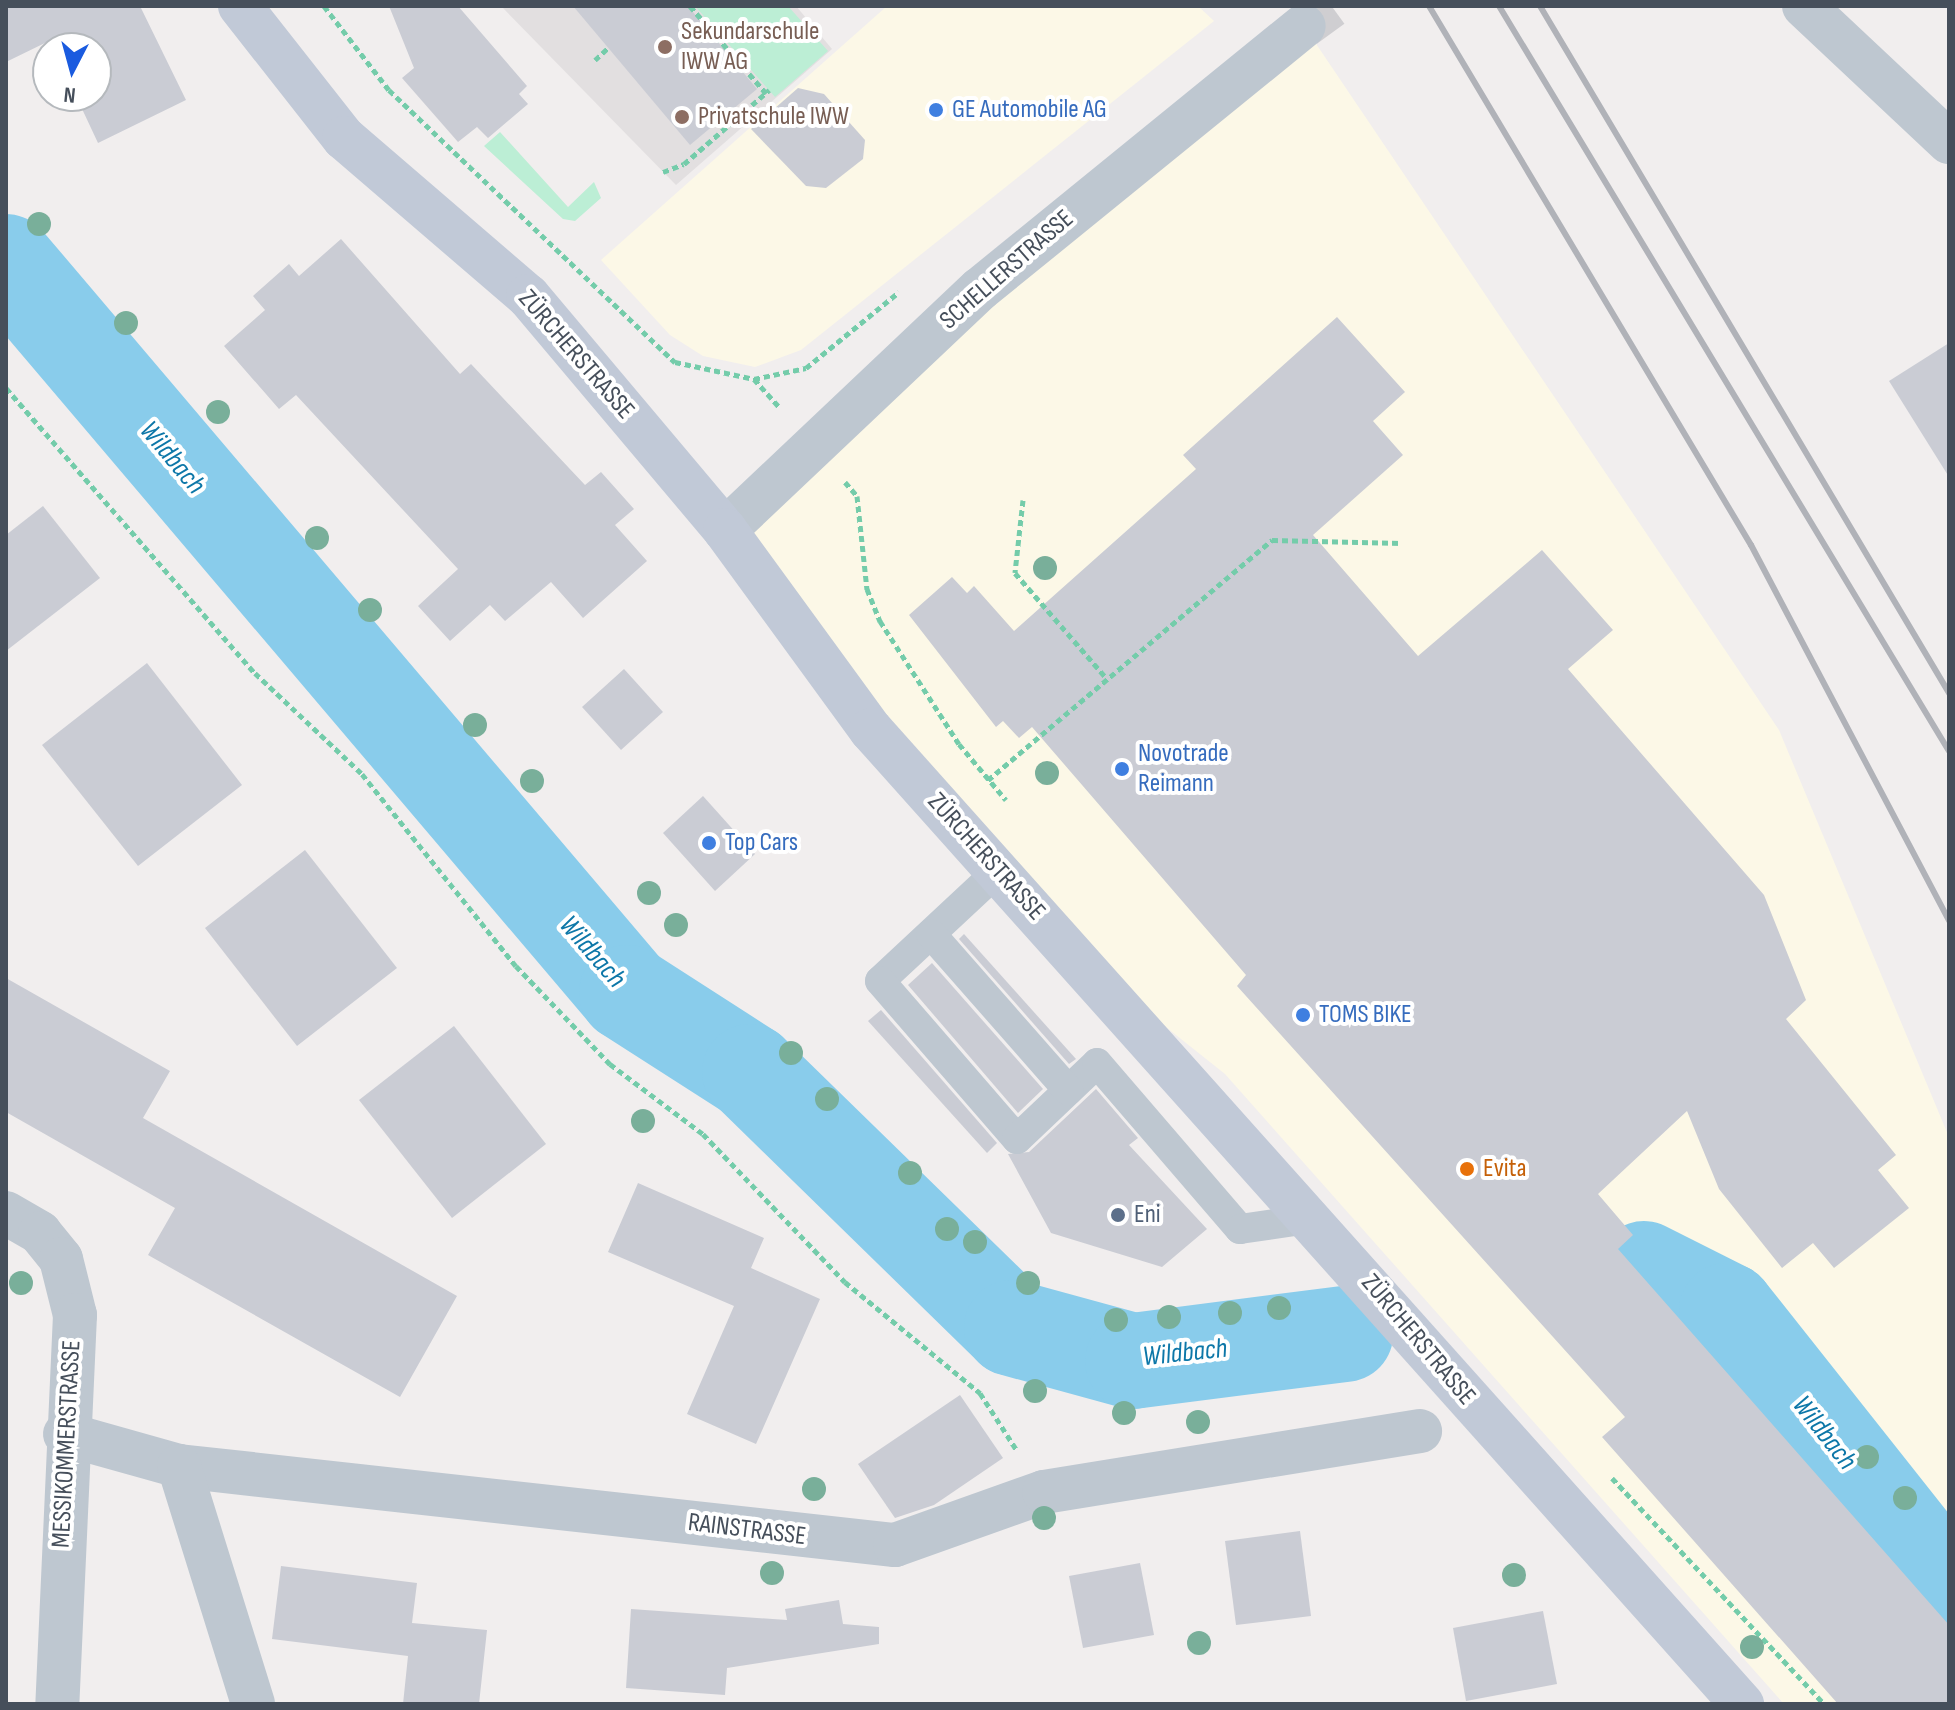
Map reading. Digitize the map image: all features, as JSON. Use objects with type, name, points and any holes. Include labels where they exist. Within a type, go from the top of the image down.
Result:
[{"type":"main road","name":"ZÜRCHERSTRASSE","points":[[240,6],[275,59],[344,138],[528,296],[725,530],[871,730],[1315,1218],[1469,1402],[1742,1704]]},
{"type":"street","points":[[1804,6],[1949,142]]},
{"type":"street","name":"SCHELLERSTRASSE","points":[[725,530],[980,289],[1304,26]]},
{"type":"street","name":"MESSIKOMMERSTRASSE","points":[[6,1213],[40,1233],[61,1259],[71,1288],[57,1704]]},
{"type":"street","name":"RAINSTRASSE","points":[[65,1434],[179,1466],[895,1545],[1044,1492],[1420,1431]]},
{"type":"street","points":[[179,1466],[253,1704]]},
{"type":"lane","points":[[998,871],[880,981],[1017,1139],[1097,1063],[1240,1229],[1315,1218]]},
{"type":"lane","points":[[931,934],[1068,1090]]},
{"type":"path","points":[[324,6],[434,135],[543,230],[675,362],[754,379]]},
{"type":"path","points":[[663,172],[684,164],[768,92],[690,6]]},
{"type":"path","points":[[595,60],[608,48]]},
{"type":"path","points":[[6,388],[255,673],[362,774],[516,966],[610,1064],[703,1134],[845,1282],[980,1393],[1044,1492]]},
{"type":"path","points":[[6,406],[14,400]]},
{"type":"path","points":[[857,496],[867,589],[880,621],[988,780],[1013,809]]},
{"type":"path","points":[[1023,500],[1015,573],[1107,679]]},
{"type":"path","points":[[988,780],[1272,540],[1402,543]]},
{"type":"path","points":[[1602,1468],[1824,1704]]},
{"type":"shaded area","name":"Privatschule IWW","points":[[501,6],[796,6],[832,49],[676,185]]},
{"type":"shaded area","name":"GE Automobile AG","points":[[887,6],[1198,6],[1214,21],[801,350],[755,367],[703,356],[670,335],[601,260]]},
{"type":"shaded area","points":[[1304,26],[1779,730],[1949,1137],[1949,1704],[1784,1704],[1225,1074],[1078,957],[725,530]]},
{"type":"green space","points":[[695,6],[788,6],[828,51],[775,97]]},
{"type":"green space","points":[[500,132],[568,207],[594,182],[601,198],[575,221],[563,219],[484,146]]},
{"type":"building","points":[[6,6],[140,6],[186,100],[98,143],[83,112],[112,112],[112,32],[32,32],[32,49],[6,62]]},
{"type":"building","points":[[389,6],[458,6],[527,86],[519,94],[528,104],[488,138],[477,127],[458,142],[402,78],[414,68]]},
{"type":"building","name":"Sekundarschule IWW AG","points":[[573,6],[688,6],[757,89],[690,145]]},
{"type":"building","points":[[798,88],[824,94],[865,140],[863,159],[826,188],[806,186],[751,129]]},
{"type":"building","points":[[341,239],[460,374],[471,364],[585,485],[601,472],[634,509],[615,525],[647,561],[583,618],[551,582],[505,621],[490,605],[450,641],[418,606],[458,569],[296,395],[279,409],[224,346],[265,310],[253,296],[289,264],[299,276]]},
{"type":"building","points":[[1337,317],[1405,392],[1373,421],[1403,455],[1313,535],[1418,656],[1542,550],[1613,630],[1568,669],[1764,895],[1806,1000],[1786,1019],[1896,1155],[1878,1170],[1909,1208],[1834,1268],[1813,1243],[1782,1268],[1719,1189],[1687,1111],[1598,1194],[1633,1235],[1618,1249],[1949,1625],[1949,1704],[1838,1704],[1602,1437],[1625,1417],[1237,986],[1246,975],[1032,727],[1019,738],[1003,721],[996,727],[909,615],[952,577],[967,593],[974,586],[1014,631],[1196,469],[1183,455]]},
{"type":"building","points":[[1949,343],[1949,477],[1889,381]]},
{"type":"building","points":[[43,506],[100,578],[6,651],[6,535]]},
{"type":"building","points":[[147,663],[242,785],[138,866],[42,745]]},
{"type":"building","points":[[624,669],[663,712],[621,750],[582,707]]},
{"type":"building","name":"Top Cars","points":[[703,796],[755,854],[715,891],[663,833]]},
{"type":"building","points":[[305,850],[397,968],[297,1046],[205,928]]},
{"type":"building","points":[[964,934],[1076,1059],[1069,1064],[959,939]]},
{"type":"building","points":[[932,963],[1043,1089],[1018,1113],[908,985]]},
{"type":"building","points":[[6,978],[170,1071],[143,1118],[457,1296],[400,1397],[148,1255],[175,1208],[6,1112]]},
{"type":"building","points":[[881,1010],[997,1143],[987,1153],[868,1021]]},
{"type":"building","points":[[454,1026],[546,1144],[452,1218],[359,1100]]},
{"type":"building","name":"Eni","points":[[1096,1089],[1138,1138],[1129,1145],[1207,1229],[1162,1267],[1051,1233],[1008,1154],[1029,1152]]},
{"type":"building","points":[[638,1183],[764,1238],[751,1268],[820,1299],[756,1444],[687,1414],[734,1306],[608,1252]]},
{"type":"building","points":[[960,1395],[1003,1458],[934,1505],[895,1518],[858,1464]]},
{"type":"building","points":[[1300,1531],[1311,1616],[1236,1625],[1225,1541]]},
{"type":"building","points":[[1140,1563],[1154,1635],[1083,1648],[1069,1576]]},
{"type":"building","points":[[281,1566],[417,1583],[412,1623],[487,1630],[479,1704],[403,1704],[408,1656],[272,1639]]},
{"type":"building","points":[[839,1600],[843,1624],[879,1627],[879,1644],[727,1668],[725,1695],[626,1688],[631,1609],[787,1620],[785,1609]]},
{"type":"building","points":[[1543,1611],[1557,1684],[1466,1701],[1453,1628]]},
{"type":"waterway","name":"Wildbach","points":[[6,262],[627,993],[750,1072],[1012,1328],[1133,1361],[1345,1334]]},
{"type":"waterway","name":"Wildbach","points":[[1644,1269],[1727,1311],[1949,1591]]},
{"type":"tunnel","points":[[1304,26],[1332,6]]},
{"type":"railway","points":[[1429,6],[1751,545],[1949,921]]},
{"type":"railway","points":[[1499,6],[1949,751]]},
{"type":"railway","points":[[1540,6],[1949,693]]},
{"type":"place","name":"Sekundarschule IWW AG","points":[[665,47]]},
{"type":"place","name":"GE Automobile AG","points":[[936,110]]},
{"type":"place","name":"Privatschule IWW","points":[[682,117]]},
{"type":"place","name":"Novotrade Reimann","points":[[1122,769]]},
{"type":"place","name":"Top Cars","points":[[709,843]]},
{"type":"place","name":"TOMS BIKE","points":[[1303,1015]]},
{"type":"place","name":"Evita","points":[[1467,1169]]},
{"type":"place","name":"Eni","points":[[1118,1215]]}]
